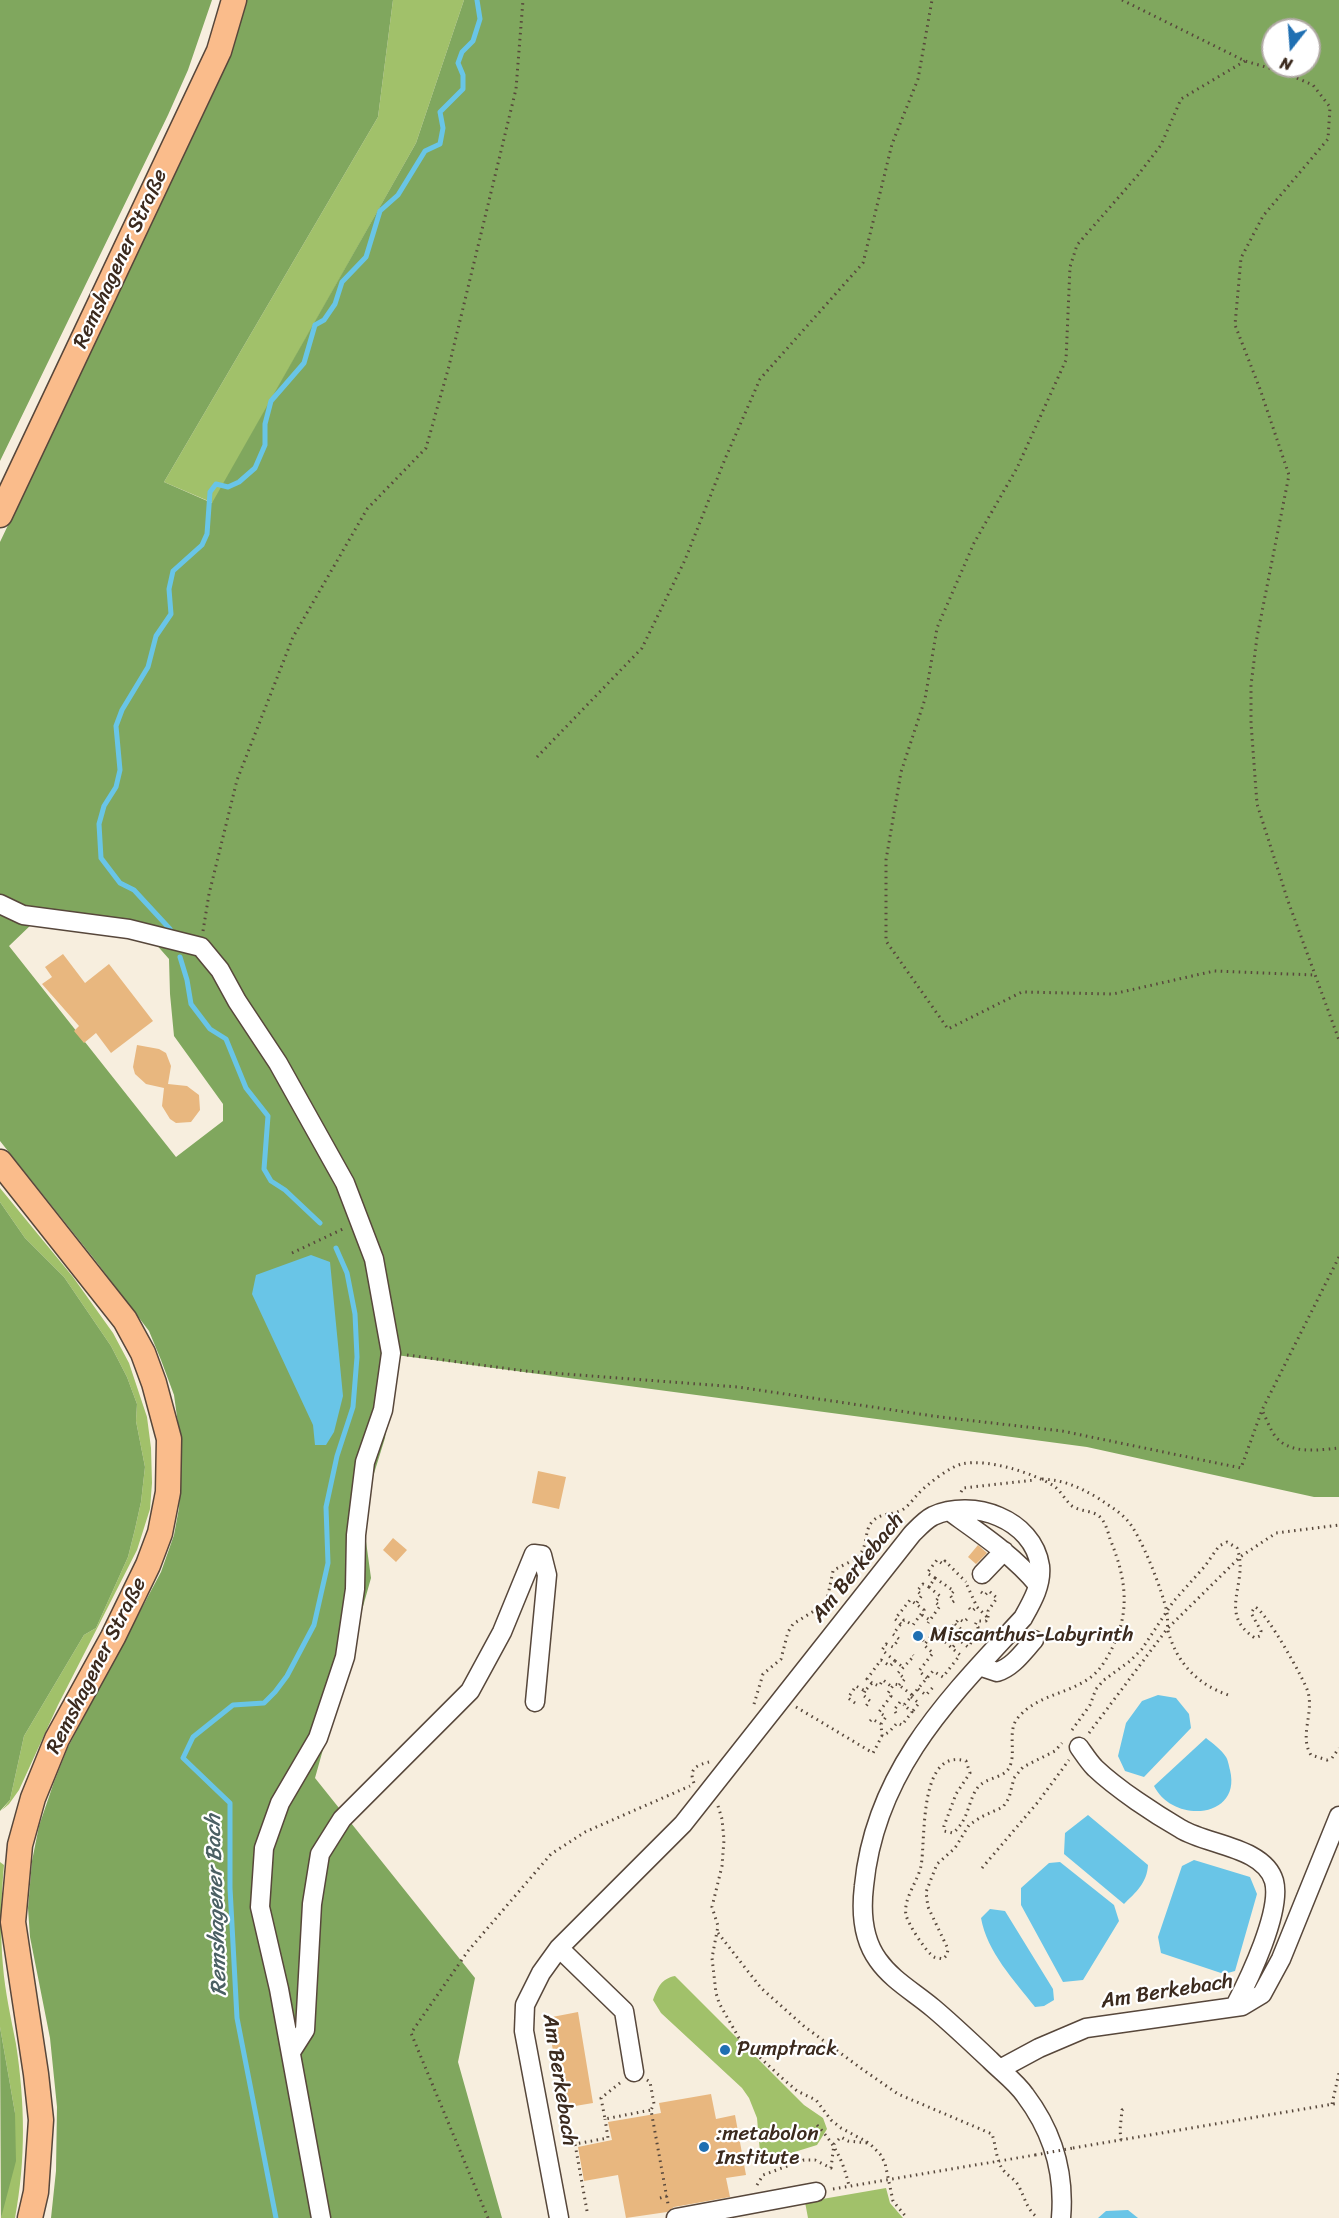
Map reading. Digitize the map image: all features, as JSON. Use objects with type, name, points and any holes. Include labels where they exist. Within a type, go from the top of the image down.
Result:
[{"type":"main road","name":"Remshagener Straße","points":[[0,515],[214,61],[234,0]]},
{"type":"main road","name":"Remshagener Straße","points":[[0,1162],[125,1320],[143,1353],[154,1383],[169,1439],[168,1492],[160,1533],[148,1565],[113,1637],[57,1739],[33,1798],[20,1845],[13,1922],[41,2120],[36,2192],[30,2218]]},
{"type":"lane","points":[[0,904],[23,915],[129,929],[201,947],[220,970],[237,1001],[278,1063],[345,1182],[374,1259],[391,1353],[383,1410],[365,1462],[356,1535],[355,1588],[345,1657],[318,1738],[280,1803],[264,1848],[260,1907],[291,2052],[321,2218]]},
{"type":"lane","points":[[949,1511],[1004,1551],[1038,1585]]},
{"type":"lane","name":"Am Berkebach","points":[[559,2218],[524,2031],[525,2005],[541,1972],[559,1948],[683,1824],[902,1545],[932,1516],[949,1511],[979,1511],[996,1514],[1023,1531],[1036,1552],[1040,1567],[1038,1585],[1033,1601],[1023,1618],[930,1722],[911,1750],[884,1802],[869,1848],[861,1910],[871,1947],[884,1968],[968,2038],[1024,2093],[1046,2127],[1059,2163],[1063,2195],[1061,2218]]},
{"type":"lane","points":[[982,1574],[1004,1551]]},
{"type":"lane","points":[[291,2052],[305,2030],[312,1904],[320,1854],[342,1819],[470,1691],[502,1632],[534,1554],[543,1555],[547,1575],[535,1702]]},
{"type":"lane","points":[[979,1666],[997,1672],[1004,1670],[1034,1640]]},
{"type":"lane","points":[[1072,1739],[1095,1768],[1184,1831],[1240,1850],[1264,1865],[1274,1881],[1274,1906],[1255,1966],[1235,2006]]},
{"type":"lane","name":"Am Berkebach","points":[[1000,2069],[1039,2048],[1086,2028],[1242,2006],[1262,1994],[1281,1959],[1339,1816]]},
{"type":"lane","points":[[559,1948],[624,2012],[634,2072]]},
{"type":"lane","points":[[672,2213],[816,2192]]},
{"type":"path","points":[[201,947],[209,894],[237,780],[293,637],[367,509],[426,448],[449,366],[516,89],[523,0]]},
{"type":"path","points":[[537,757],[642,648],[685,560],[760,379],[863,263],[892,144],[918,80],[933,0]]},
{"type":"path","points":[[1122,0],[1245,61],[1283,72],[1313,85],[1330,107],[1328,139],[1263,216],[1241,258],[1235,325],[1260,389],[1289,475],[1257,637],[1251,685],[1251,723],[1257,804],[1288,901],[1339,1040]]},
{"type":"path","points":[[1245,61],[1181,99],[1161,145],[1077,245],[1070,267],[1066,360],[1017,468],[974,543],[937,628],[925,699],[901,772],[886,860],[886,940],[948,1029],[1022,992],[1113,994],[1214,971],[1315,975]]},
{"type":"path","points":[[292,1253],[361,1221]]},
{"type":"path","points":[[391,1353],[525,1371],[738,1387],[940,1417],[1062,1431],[1240,1468],[1262,1410],[1339,1257]]},
{"type":"path","points":[[1262,1410],[1276,1437],[1294,1449],[1339,1448]]},
{"type":"path","points":[[753,1711],[763,1674],[781,1659],[788,1632],[793,1624],[822,1606],[827,1600],[833,1570],[860,1555],[870,1524],[874,1519],[905,1509],[919,1492],[945,1472],[960,1464],[972,1462],[995,1464],[1014,1469],[1054,1486],[1072,1505],[1100,1517],[1116,1551],[1125,1584],[1125,1609],[1122,1625],[1104,1662],[1095,1675],[1084,1683],[1037,1703],[1025,1710],[1015,1721],[1012,1761],[1009,1768],[1004,1774],[979,1786],[963,1822],[953,1833],[944,1831],[944,1826],[956,1794],[970,1773],[969,1766],[966,1761],[956,1758],[949,1761],[934,1777],[926,1800],[922,1864],[919,1877],[907,1902],[906,1914],[920,1941],[933,1956],[943,1959],[948,1949],[928,1907],[926,1892],[937,1864],[955,1848],[969,1825],[1003,1807],[1009,1798],[1014,1778],[1023,1767],[1055,1751],[1072,1739],[1135,1669],[1167,1629],[1240,1557],[1276,1533],[1339,1525]]},
{"type":"path","points":[[949,1511],[963,1488],[1038,1479],[1060,1480],[1086,1491],[1113,1508],[1128,1521],[1141,1544],[1167,1613],[1167,1629],[1175,1652],[1188,1671],[1210,1689],[1228,1695]]},
{"type":"path","points":[[982,1868],[1038,1802],[1090,1705],[1095,1689],[1142,1649],[1219,1545],[1227,1542],[1237,1548],[1240,1557],[1240,1582],[1234,1610],[1237,1620],[1249,1634],[1255,1638],[1260,1636],[1261,1631],[1251,1613],[1255,1607],[1260,1608],[1274,1626],[1308,1692],[1310,1710],[1305,1740],[1311,1755],[1327,1760],[1332,1758],[1339,1748]]},
{"type":"path","points":[[950,1604],[954,1601],[950,1595],[954,1591],[927,1573],[937,1560],[943,1564],[945,1561],[966,1582],[985,1595],[989,1591],[997,1598],[988,1611],[988,1618]]},
{"type":"path","points":[[966,1582],[982,1574]]},
{"type":"path","points":[[929,1587],[935,1578]]},
{"type":"path","points":[[966,1582],[977,1607],[988,1618]]},
{"type":"path","points":[[916,1604],[922,1595],[917,1591],[923,1584],[940,1596],[935,1602],[940,1606],[929,1622],[922,1615]]},
{"type":"path","points":[[901,1624],[895,1619],[910,1600],[924,1610],[913,1625],[904,1620],[901,1624],[893,1634],[899,1639],[893,1647],[886,1644],[882,1650],[904,1668]]},
{"type":"path","points":[[969,1608],[972,1611],[977,1607]]},
{"type":"path","points":[[952,1648],[959,1640],[968,1647],[978,1633],[978,1627],[975,1625],[977,1621],[986,1621],[988,1618]]},
{"type":"path","points":[[927,1678],[919,1671],[933,1653],[924,1645],[926,1642],[945,1627],[950,1630],[959,1619],[964,1622],[967,1619]]},
{"type":"path","points":[[955,1624],[973,1640]]},
{"type":"path","points":[[919,1631],[917,1635],[926,1642]]},
{"type":"path","points":[[904,1705],[933,1671],[943,1677],[960,1655],[936,1634]]},
{"type":"path","points":[[899,1685],[904,1679],[898,1673],[914,1656],[913,1654]]},
{"type":"path","points":[[892,1687],[884,1680],[879,1686],[867,1679],[881,1660],[890,1666],[895,1661]]},
{"type":"path","points":[[866,1706],[870,1701],[863,1695],[872,1683]]},
{"type":"path","points":[[795,1706],[873,1753],[882,1736],[897,1723],[902,1725],[919,1703],[899,1685],[894,1684],[888,1693],[891,1696],[879,1712],[886,1717],[881,1724],[882,1736]]},
{"type":"path","points":[[855,1703],[848,1698],[856,1686],[865,1691]]},
{"type":"path","points":[[918,1689],[926,1695],[934,1686]]},
{"type":"path","points":[[896,1713],[894,1710],[900,1702],[912,1712]]},
{"type":"path","points":[[870,1721],[872,1719],[881,1724]]},
{"type":"path","points":[[488,2218],[411,2032],[468,1951],[551,1854],[585,1832],[695,1784],[692,1776],[693,1769],[697,1765],[713,1762]]},
{"type":"path","points":[[707,1795],[720,1810],[724,1840],[722,1866],[712,1907],[717,1920],[718,1933],[712,1958],[716,1993],[725,2015],[739,2038],[789,2085],[816,2100],[836,2124],[851,2135],[869,2143],[880,2154],[885,2163],[893,2200],[907,2218]]},
{"type":"path","points":[[718,1933],[761,1988],[805,2027],[898,2094],[992,2134],[1004,2171],[1018,2185],[1023,2199],[1038,2218]]},
{"type":"path","points":[[587,2211],[575,2144],[608,2138],[601,2098],[634,2072],[650,2082],[654,2104],[651,2110],[666,2196],[672,2213]]},
{"type":"path","points":[[1332,2104],[1339,2073]]},
{"type":"path","points":[[816,2192],[1339,2103]]},
{"type":"path","points":[[1121,2140],[1120,2119],[1122,2109],[1125,2108]]},
{"type":"path","points":[[605,2120],[651,2110]]},
{"type":"path","points":[[817,2125],[834,2144],[845,2168],[849,2186]]},
{"type":"path","points":[[746,2204],[763,2175],[804,2160],[815,2160],[831,2168],[834,2144],[841,2137],[848,2141],[869,2143]]},
{"type":"path","points":[[660,2198],[666,2196]]},
{"type":"green space","points":[[0,0],[212,0],[188,70],[168,115],[0,461]]},
{"type":"green space","points":[[246,0],[393,0],[378,117],[164,482],[212,503],[416,143],[464,0],[1339,0],[1339,1497],[1314,1497],[1087,1447],[396,1355],[385,1438],[362,1512],[371,1578],[315,1778],[475,1978],[458,2062],[502,2218],[51,2218],[56,2171],[57,2107],[50,2038],[30,1937],[28,1908],[32,1861],[39,1826],[68,1747],[161,1572],[174,1535],[179,1508],[182,1453],[174,1395],[149,1331],[0,1141],[0,542],[214,92],[238,29]],"holes":[[[34,922],[154,942],[169,959],[174,1036],[223,1104],[223,1121],[176,1157],[9,946]]]},
{"type":"green space","points":[[393,0],[464,0],[416,143],[213,503],[164,482],[378,117]]},
{"type":"green space","points":[[0,1188],[73,1277],[113,1333],[129,1363],[147,1417],[152,1483],[150,1509],[137,1550],[58,1705],[19,1790],[2,1810],[10,1800],[24,1736],[84,1635],[96,1628],[128,1557],[141,1502],[145,1467],[136,1421],[137,1404],[127,1377],[111,1346],[64,1277],[25,1238],[0,1202]]},
{"type":"green space","points":[[0,1202],[25,1238],[64,1277],[111,1346],[127,1377],[137,1404],[136,1421],[145,1467],[141,1502],[128,1557],[96,1628],[84,1635],[24,1736],[10,1800],[0,1811]]},
{"type":"green space","points":[[0,1862],[4,1865],[1,1915],[3,1966],[16,2044],[23,2109],[23,2153],[15,2218],[1,2218],[15,2113],[0,2027]]},
{"type":"green space","name":"Pumptrack","points":[[675,1976],[804,2105],[823,2118],[827,2129],[817,2145],[772,2159],[760,2152],[757,2118],[742,2088],[661,2013],[653,2000],[661,1984],[666,1979]]},
{"type":"green space","points":[[0,2027],[15,2113],[16,2161],[1,2218]]},
{"type":"green space","points":[[886,2188],[890,2203],[903,2218],[808,2218],[805,2202]]},
{"type":"water","points":[[311,1255],[330,1262],[343,1396],[334,1432],[326,1445],[315,1445],[313,1425],[252,1294],[256,1275]]},
{"type":"water","points":[[1158,1695],[1176,1698],[1189,1714],[1191,1728],[1144,1777],[1125,1771],[1118,1756],[1126,1723],[1142,1701]]},
{"type":"water","points":[[1206,1738],[1226,1757],[1231,1786],[1226,1799],[1216,1807],[1204,1811],[1190,1811],[1163,1798],[1154,1786]]},
{"type":"water","points":[[1088,1815],[1148,1865],[1143,1882],[1124,1904],[1064,1854],[1065,1833]]},
{"type":"water","points":[[1194,1860],[1250,1877],[1257,1894],[1235,1971],[1224,1974],[1161,1953],[1158,1937],[1182,1866]]},
{"type":"water","points":[[1060,1862],[1114,1905],[1119,1921],[1083,1980],[1063,1982],[1021,1905],[1021,1888],[1049,1863]]},
{"type":"water","points":[[990,1909],[1005,1911],[1053,1989],[1054,2000],[1044,2006],[1035,2007],[1002,1965],[989,1942],[981,1918]]},
{"type":"water","points":[[1128,2210],[1138,2218],[1098,2218],[1106,2211]]},
{"type":"building","points":[[63,954],[85,983],[109,964],[153,1021],[111,1053],[96,1033],[84,1043],[74,1031],[79,1026],[42,984],[52,977],[45,967]]},
{"type":"building","points":[[137,1045],[159,1049],[166,1053],[171,1066],[168,1084],[187,1086],[199,1095],[200,1110],[191,1122],[176,1123],[170,1119],[162,1106],[164,1088],[146,1084],[135,1074],[133,1067]]},
{"type":"building","points":[[538,1471],[566,1477],[559,1509],[532,1503]]},
{"type":"building","points":[[393,1538],[407,1550],[396,1562],[383,1550]]},
{"type":"building","points":[[978,1545],[987,1553],[976,1564],[968,1557]]},
{"type":"building","points":[[578,2012],[593,2103],[563,2105],[547,2018]]},
{"type":"building","points":[[711,2094],[716,2119],[735,2115],[746,2175],[726,2178],[730,2197],[674,2207],[667,2212],[626,2218],[618,2175],[584,2181],[578,2147],[612,2140],[608,2122],[661,2113],[659,2103]]},
{"type":"waterway","name":"Remshagener Bach","points":[[170,929],[134,890],[120,883],[101,858],[99,824],[104,806],[116,787],[120,770],[116,726],[122,710],[148,667],[156,636],[171,614],[169,589],[173,571],[202,545],[207,534],[210,492],[216,484],[228,487],[239,482],[255,468],[265,445],[265,424],[271,401],[304,363],[315,325],[324,320],[335,304],[342,282],[366,257],[380,211],[398,195],[425,151],[440,144],[443,128],[440,112],[463,89],[463,75],[458,63],[462,52],[473,41],[480,19],[477,0]]},
{"type":"waterway","name":"Remshagener Bach","points":[[180,957],[191,1004],[210,1029],[226,1039],[246,1088],[268,1116],[264,1169],[271,1181],[285,1190],[320,1223]]},
{"type":"waterway","name":"Remshagener Bach","points":[[276,2218],[237,2018],[230,1888],[230,1803],[183,1758],[193,1737],[233,1705],[264,1703],[275,1692],[287,1676],[314,1625],[328,1563],[326,1507],[337,1456],[353,1407],[357,1357],[355,1314],[347,1273],[336,1248]]},
{"type":"place","name":"Miscanthus-Labyrinth","points":[[918,1636]]},
{"type":"place","name":"Pumptrack","points":[[725,2050]]},
{"type":"place","name":":metabolon Institute","points":[[704,2147]]}]
